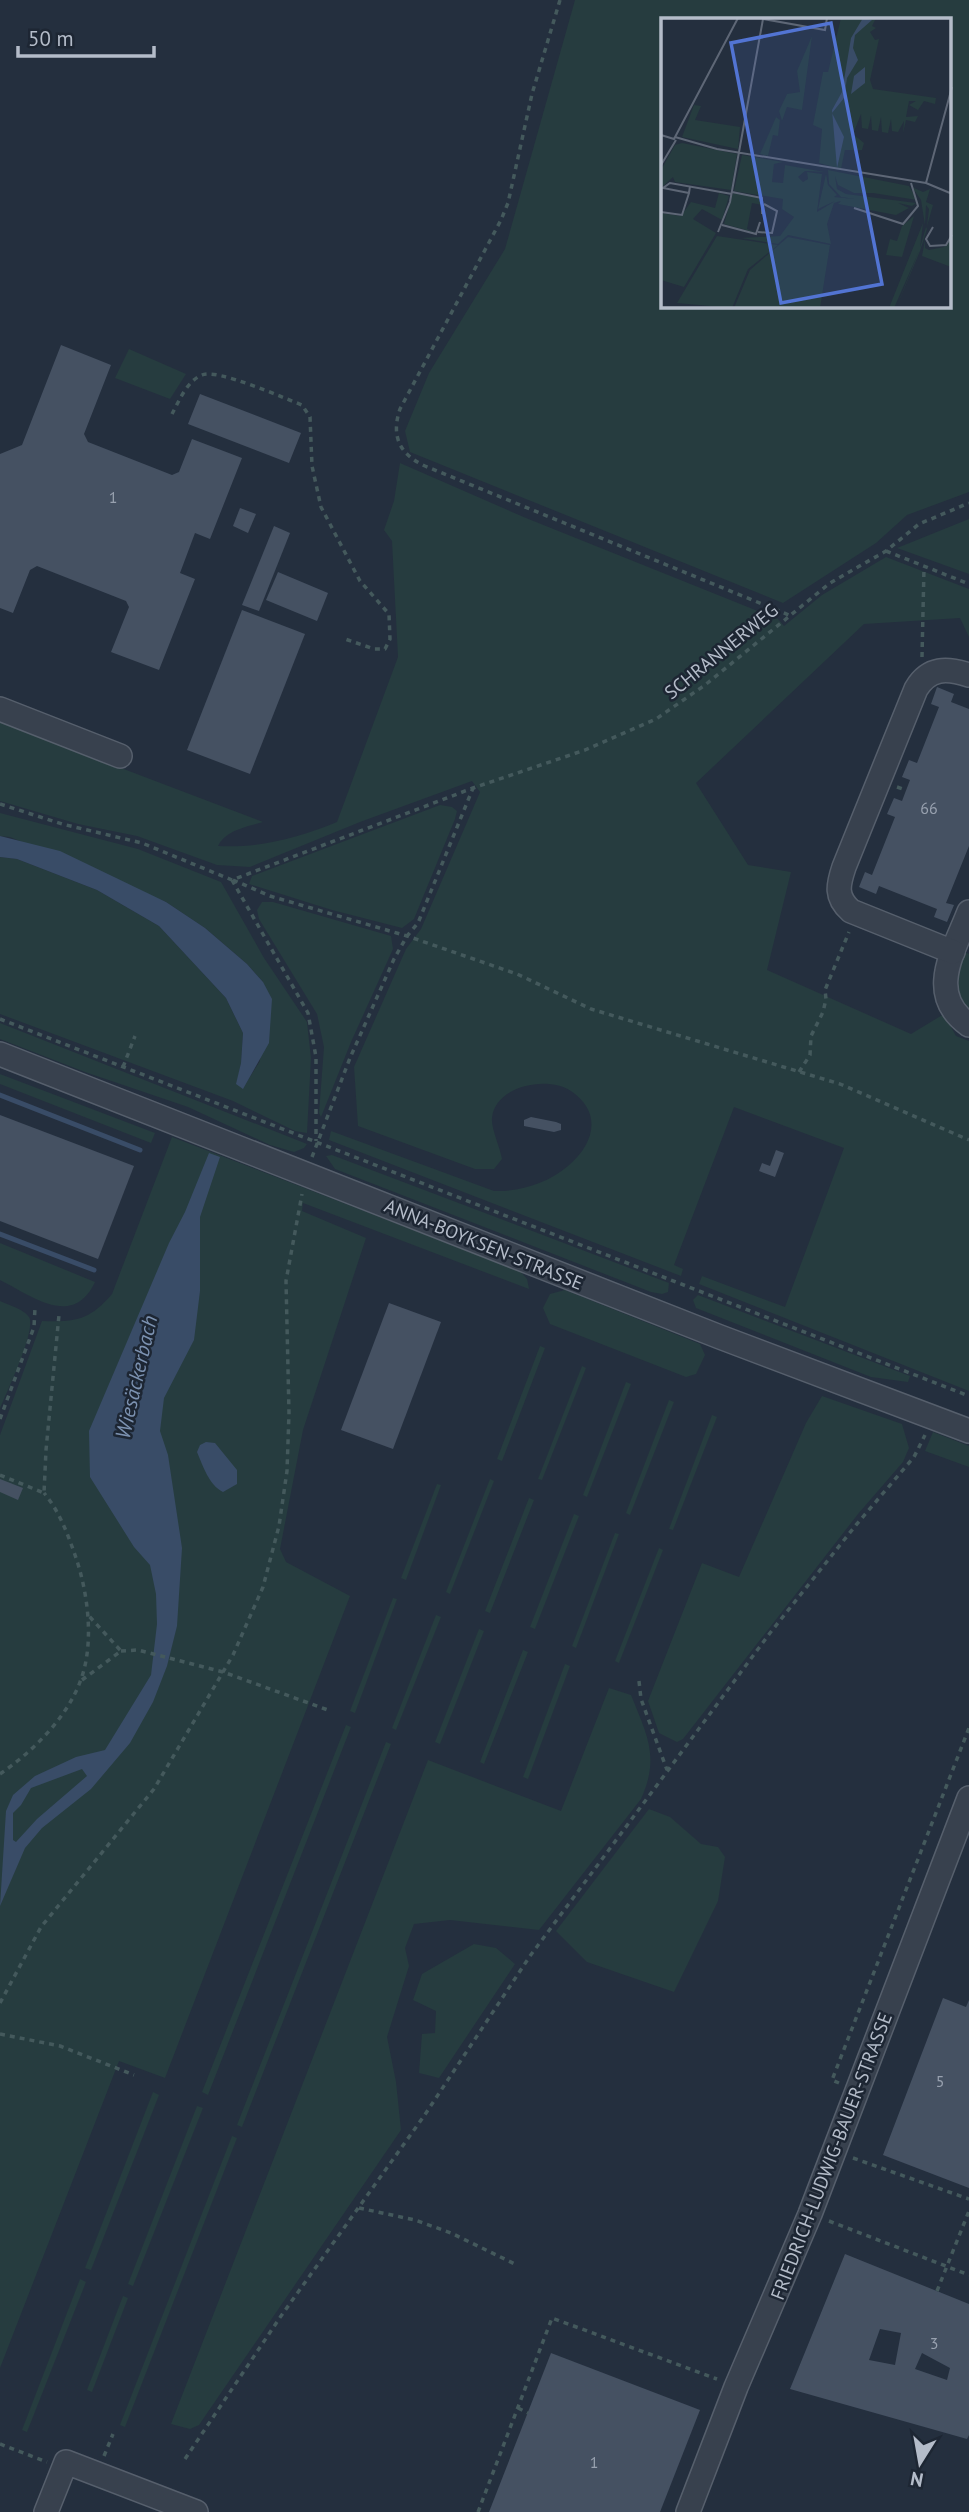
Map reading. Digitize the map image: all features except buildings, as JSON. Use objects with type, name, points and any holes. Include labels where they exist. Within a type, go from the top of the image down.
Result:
[{"type":"street","points":[[953,952],[856,913],[838,894],[839,882],[916,688],[928,674],[938,670],[969,675]]},
{"type":"street","points":[[0,709],[120,756]]},
{"type":"street","points":[[969,912],[946,970],[945,988],[954,1012],[969,1025]]},
{"type":"street","name":"ANNA-BOYKSEN-STRASSE","points":[[0,1054],[720,1337],[969,1431]]},
{"type":"street","name":"FRIEDRICH-LUDWIG-BAUER-STRASSE","points":[[688,2512],[736,2387],[810,2214],[969,1798]]},
{"type":"street","points":[[46,2512],[63,2468],[196,2512]]},
{"type":"path","points":[[560,0],[532,94],[508,203],[400,409],[396,428],[400,446],[411,459],[425,466],[789,615]]},
{"type":"path","points":[[172,414],[185,389],[202,374],[217,373],[302,405],[310,417],[312,466],[321,507],[360,581],[389,614],[390,639],[385,649],[374,649],[345,639]]},
{"type":"path","name":"SCHRANNERWEG","points":[[232,880],[473,788],[629,733],[656,719],[705,685],[836,579],[886,551],[919,524],[969,503]]},
{"type":"path","points":[[886,551],[969,584]]},
{"type":"path","points":[[921,680],[925,567]]},
{"type":"path","points":[[0,2003],[41,1927],[154,1789],[223,1672],[263,1587],[285,1495],[289,1423],[285,1281],[307,1174],[316,1143],[326,1124],[350,1058],[394,959],[418,923],[473,788]]},
{"type":"path","points":[[0,804],[62,824],[142,843],[270,896],[407,936],[517,974],[591,1009],[840,1084],[969,1140]]},
{"type":"path","points":[[232,880],[308,1013],[316,1057],[316,1143]]},
{"type":"path","points":[[799,1072],[810,1055],[811,1036],[823,1012],[825,990],[856,913]]},
{"type":"path","points":[[0,1019],[969,1396]]},
{"type":"path","points":[[123,1067],[135,1036]]},
{"type":"path","points":[[0,1419],[34,1327],[35,1308]]},
{"type":"path","points":[[44,1493],[59,1315]]},
{"type":"path","points":[[186,2459],[281,2316],[424,2116],[530,1956],[770,1633],[856,1525],[909,1464],[920,1446],[932,1416]]},
{"type":"path","points":[[0,1475],[44,1493],[57,1511],[82,1580],[89,1616],[80,1681],[66,1707],[25,1755],[0,1774]]},
{"type":"path","points":[[89,1616],[121,1651]]},
{"type":"path","points":[[80,1681],[121,1651],[138,1650],[223,1672],[328,1710]]},
{"type":"path","points":[[639,1681],[641,1699],[667,1770]]},
{"type":"path","points":[[858,2090],[832,2080],[969,1728]]},
{"type":"path","points":[[0,2034],[60,2046],[134,2075]]},
{"type":"path","points":[[834,2153],[881,2166],[969,2199]]},
{"type":"path","points":[[358,2208],[415,2220],[451,2233],[517,2265]]},
{"type":"path","points":[[937,2291],[969,2211]]},
{"type":"path","points":[[810,2214],[969,2275]]},
{"type":"path","points":[[478,2512],[552,2318],[736,2387]]},
{"type":"path","points":[[518,2408],[528,2413]]},
{"type":"path","points":[[0,2444],[63,2468]]},
{"type":"green space","points":[[575,0],[969,0],[969,492],[907,515],[876,543],[783,603],[410,452],[405,431],[429,373],[505,249]]},
{"type":"green space","points":[[129,349],[186,374],[170,399],[115,378]]},
{"type":"green space","points":[[400,463],[526,518],[778,619],[784,626],[822,595],[886,557],[969,589],[969,637],[960,618],[864,624],[696,783],[748,865],[791,872],[767,970],[911,1034],[944,1014],[956,1036],[969,1041],[969,1391],[699,1284],[702,1276],[785,1307],[844,1148],[734,1107],[674,1265],[683,1269],[681,1276],[329,1140],[331,1131],[494,1191],[504,1191],[524,1188],[552,1177],[577,1157],[589,1138],[591,1119],[588,1109],[571,1091],[549,1084],[524,1086],[512,1091],[495,1107],[492,1122],[502,1159],[494,1169],[475,1169],[358,1126],[354,1067],[406,949],[421,929],[480,792],[472,781],[360,822],[250,867],[217,865],[137,836],[78,824],[0,801],[0,722],[263,822],[231,833],[218,846],[279,841],[337,822],[398,657],[392,541],[384,530],[394,501]]},
{"type":"green space","points":[[969,519],[969,574],[897,548]]},
{"type":"green space","points":[[440,805],[452,807],[457,811],[455,819],[414,919],[402,928],[249,884],[252,876]]},
{"type":"green space","points":[[0,813],[138,849],[221,882],[264,958],[307,1022],[311,1058],[307,1133],[295,1131],[233,1101],[0,1014],[0,857],[17,859],[97,890],[159,926],[226,998],[243,1033],[237,1084],[243,1088],[260,1061],[263,982],[247,964],[205,928],[166,902],[10,837],[0,836]]},
{"type":"green space","points":[[262,902],[273,902],[391,936],[393,949],[321,1117],[319,1113],[324,1047],[317,1014],[259,919],[257,910]]},
{"type":"green space","points":[[963,951],[969,954],[969,1011],[957,989]]},
{"type":"green space","points":[[0,1023],[307,1144],[294,1152],[270,1145],[188,1107],[85,1072],[0,1039]]},
{"type":"green space","points":[[0,1074],[155,1133],[151,1143],[0,1084]]},
{"type":"green space","points":[[172,1137],[520,1271],[527,1279],[529,1289],[303,1203],[302,1211],[366,1238],[303,1430],[280,1549],[286,1562],[350,1596],[165,2078],[119,2061],[0,2368],[0,1435],[42,1321],[81,1318],[96,1310],[112,1294]]},
{"type":"green space","points":[[332,1155],[669,1283],[668,1292],[651,1292],[335,1169],[326,1156]]},
{"type":"green space","points":[[0,1243],[95,1282],[86,1296],[75,1304],[51,1305],[38,1300],[0,1280]]},
{"type":"green space","points":[[565,1290],[700,1344],[705,1355],[696,1374],[686,1377],[550,1324],[543,1308],[550,1294]]},
{"type":"green space","points":[[698,1295],[910,1376],[908,1382],[871,1377],[696,1308],[693,1300]]},
{"type":"green space","points":[[0,1301],[23,1312],[29,1317],[30,1324],[25,1347],[0,1409]]},
{"type":"green space","points":[[540,1346],[545,1348],[502,1461],[497,1459]]},
{"type":"green space","points":[[582,1366],[586,1368],[542,1480],[538,1479]]},
{"type":"green space","points":[[626,1382],[631,1384],[587,1497],[583,1495]]},
{"type":"green space","points":[[822,1396],[902,1424],[909,1448],[903,1462],[858,1514],[683,1739],[677,1742],[659,1733],[648,1701],[702,1563],[739,1577],[806,1423]]},
{"type":"green space","points":[[669,1400],[674,1402],[630,1515],[626,1513]]},
{"type":"green space","points":[[712,1415],[717,1417],[673,1530],[669,1529]]},
{"type":"green space","points":[[933,1432],[969,1446],[969,1467],[925,1451]]},
{"type":"green space","points":[[490,1479],[494,1481],[450,1594],[446,1592]]},
{"type":"green space","points":[[437,1484],[441,1485],[406,1580],[401,1578]]},
{"type":"green space","points":[[529,1498],[534,1500],[490,1613],[485,1611]]},
{"type":"green space","points":[[574,1514],[579,1516],[535,1629],[530,1627]]},
{"type":"green space","points":[[615,1533],[619,1534],[576,1648],[572,1646]]},
{"type":"green space","points":[[659,1548],[663,1550],[619,1663],[615,1661]]},
{"type":"green space","points":[[393,1598],[397,1599],[355,1713],[350,1711]]},
{"type":"green space","points":[[436,1615],[441,1617],[396,1730],[392,1728]]},
{"type":"green space","points":[[479,1629],[484,1631],[440,1744],[435,1742]]},
{"type":"green space","points":[[523,1650],[528,1652],[484,1764],[480,1762]]},
{"type":"green space","points":[[565,1664],[570,1666],[528,1779],[523,1777]]},
{"type":"green space","points":[[609,1688],[631,1695],[646,1734],[650,1771],[641,1799],[539,1930],[450,1920],[414,1924],[405,1948],[409,1966],[387,2037],[396,2082],[401,2130],[199,2425],[190,2429],[171,2424],[428,1760],[561,1811]]},
{"type":"green space","points":[[346,1725],[351,1727],[208,2095],[202,2092]]},
{"type":"green space","points":[[386,1742],[391,1744],[242,2127],[237,2125]]},
{"type":"green space","points":[[649,1809],[670,1817],[701,1844],[718,1847],[725,1857],[718,1901],[674,1992],[587,1962],[556,1931]]},
{"type":"green space","points":[[474,1944],[496,1948],[515,1964],[439,2078],[419,2073],[422,2034],[435,2033],[436,2011],[413,2000],[422,1974]]},
{"type":"green space","points":[[153,2092],[159,2095],[91,2270],[85,2268]]},
{"type":"green space","points":[[197,2106],[203,2108],[133,2286],[128,2284]]},
{"type":"green space","points":[[232,2136],[237,2138],[125,2427],[120,2425]]},
{"type":"green space","points":[[80,2279],[86,2282],[27,2432],[22,2430]]},
{"type":"green space","points":[[123,2296],[128,2298],[92,2392],[87,2390]]},
{"type":"water","points":[[0,836],[60,851],[166,902],[205,928],[247,964],[263,982],[272,999],[269,1043],[243,1089],[236,1084],[243,1033],[226,998],[159,926],[97,890],[17,859],[0,857]]},
{"type":"water","name":"Wiesäckerbach","points":[[209,1153],[220,1157],[200,1217],[200,1291],[194,1340],[164,1398],[160,1431],[168,1455],[182,1548],[177,1626],[167,1666],[153,1702],[130,1743],[91,1789],[42,1828],[25,1848],[0,1906],[6,1811],[13,1795],[35,1776],[76,1757],[105,1750],[151,1675],[157,1624],[156,1594],[150,1565],[134,1547],[90,1477],[89,1431],[169,1243]],"holes":[[[82,1769],[87,1776],[37,1819],[16,1842],[13,1840],[13,1813],[31,1788]]]},
{"type":"water","points":[[206,1442],[215,1443],[237,1470],[237,1484],[223,1492],[210,1480],[197,1452],[200,1445]]},
{"type":"waterway","points":[[0,1095],[140,1150]]},
{"type":"waterway","points":[[0,1234],[94,1270]]}]
